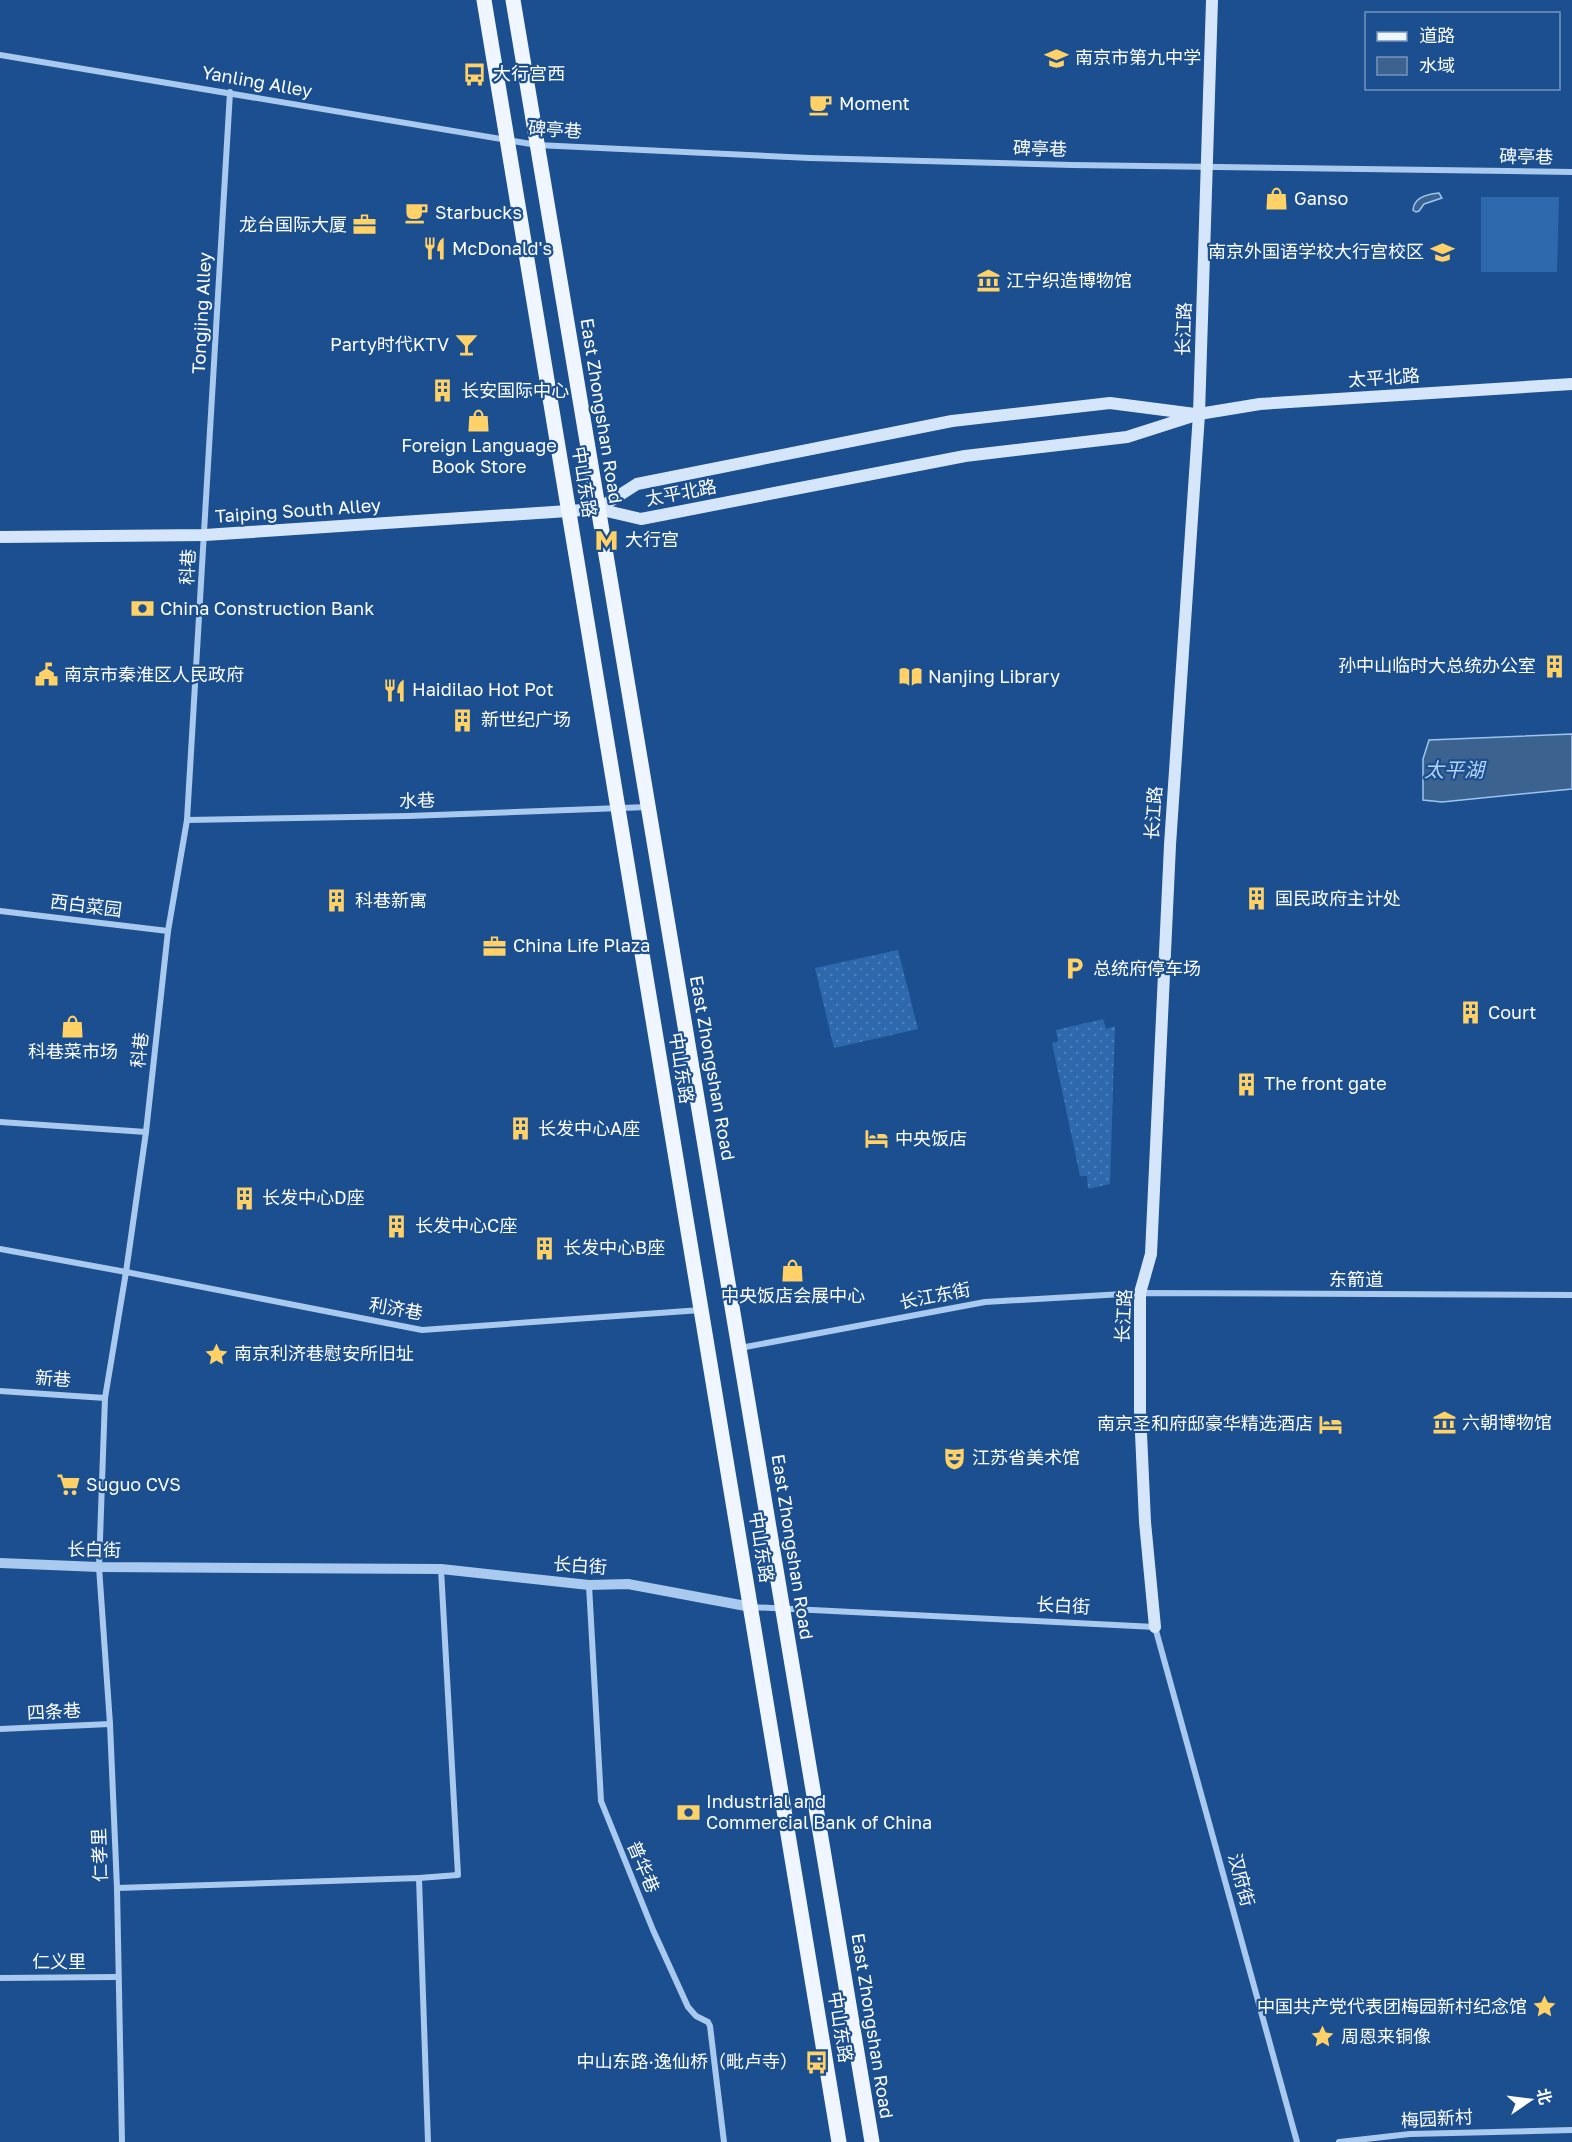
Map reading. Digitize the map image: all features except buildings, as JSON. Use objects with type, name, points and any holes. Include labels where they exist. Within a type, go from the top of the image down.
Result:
[{"type":"main road","name":"中山东路","points":[[484,0],[839,2142]]},
{"type":"main road","name":"East Zhongshan Road","points":[[513,0],[872,2142]]},
{"type":"main road","name":"长江路","points":[[1155,1627],[1145,1522],[1140,1422],[1140,1293],[1151,1254],[1171,834],[1200,414],[1212,0]]},
{"type":"main road","name":"太平北路","points":[[598,509],[641,519],[965,456],[1127,436],[1200,414],[1260,404],[1572,384]]},
{"type":"main road","name":"太平北路","points":[[598,509],[637,484],[952,421],[1110,403],[1200,414]]},
{"type":"main road","name":"Taiping South Alley","points":[[0,537],[205,535],[598,509]]},
{"type":"street","name":"Yanling Alley","points":[[0,55],[508,140]]},
{"type":"street","name":"Tongjing Alley","points":[[205,535],[230,92]]},
{"type":"street","name":"碑亭巷","points":[[508,140],[537,145],[810,158],[1207,168],[1572,172]]},
{"type":"street","name":"科巷","points":[[99,1567],[105,1398],[146,1132],[168,931],[188,820],[205,535]]},
{"type":"street","name":"水巷","points":[[188,820],[419,816],[648,807]]},
{"type":"street","name":"西白菜园","points":[[0,911],[168,931]]},
{"type":"street","points":[[0,1122],[146,1132]]},
{"type":"street","name":"利济巷","points":[[0,1249],[422,1330],[702,1310]]},
{"type":"street","name":"东箭道","points":[[1140,1293],[1572,1295]]},
{"type":"street","name":"长江东街","points":[[739,1348],[985,1302],[1140,1293]]},
{"type":"street","name":"新巷","points":[[0,1391],[105,1398]]},
{"type":"street","name":"长白街","points":[[0,1563],[99,1567],[441,1569],[589,1585],[628,1584],[751,1607],[1155,1627]]},
{"type":"street","name":"仁孝里","points":[[99,1567],[110,1724],[117,1888],[122,2142]]},
{"type":"street","points":[[117,1888],[458,1875],[441,1569]]},
{"type":"street","name":"普华巷","points":[[589,1585],[601,1801],[653,1930],[688,2007],[710,2026],[724,2142]]},
{"type":"street","name":"汉府街","points":[[1155,1627],[1297,2142]]},
{"type":"street","name":"四条巷","points":[[0,1729],[110,1724]]},
{"type":"street","points":[[419,1878],[428,2142]]},
{"type":"street","name":"仁义里","points":[[0,1978],[118,1977]]},
{"type":"street","name":"梅园新村","points":[[1339,2142],[1410,2134],[1572,2130]]},
{"type":"shaded area","points":[[1481,197],[1559,197],[1557,272],[1481,272]]},
{"type":"shaded area","points":[[898,950],[918,1029],[834,1048],[815,968]]},
{"type":"shaded area","points":[[1103,1019],[1106,1029],[1115,1026],[1110,1184],[1088,1189],[1087,1176],[1080,1176],[1052,1043],[1058,1041],[1056,1030]]},
{"type":"water","points":[[1439,193],[1442,198],[1424,204],[1419,211],[1413,210],[1419,199],[1426,195]]},
{"type":"water","name":"太平湖","points":[[1572,734],[1572,789],[1442,802],[1423,800],[1423,759],[1429,740]]},
{"type":"place","name":"南京市第九中学","points":[[1057,58]]},
{"type":"place","name":"大行宫西","points":[[475,74]]},
{"type":"place","name":"Moment","points":[[821,104]]},
{"type":"place","name":"Ganso","points":[[1276,199]]},
{"type":"place","name":"Starbucks","points":[[417,213]]},
{"type":"place","name":"龙台国际大厦","points":[[365,225]]},
{"type":"place","name":"McDonald's","points":[[434,249]]},
{"type":"place","name":"南京外国语学校大行宫校区","points":[[1442,252]]},
{"type":"place","name":"江宁织造博物馆","points":[[988,281]]},
{"type":"place","name":"Party时代KTV","points":[[467,345]]},
{"type":"place","name":"长安国际中心","points":[[443,391]]},
{"type":"place","name":"Foreign Language Book Store","points":[[479,420]]},
{"type":"place","name":"大行宫","points":[[607,540]]},
{"type":"place","name":"China Construction Bank","points":[[142,609]]},
{"type":"place","name":"孙中山临时大总统办公室","points":[[1554,666]]},
{"type":"place","name":"南京市秦淮区人民政府","points":[[46,675]]},
{"type":"place","name":"Nanjing Library","points":[[910,677]]},
{"type":"place","name":"Haidilao Hot Pot","points":[[394,690]]},
{"type":"place","name":"新世纪广场","points":[[463,720]]},
{"type":"place","name":"国民政府主计处","points":[[1257,899]]},
{"type":"place","name":"科巷新寓","points":[[337,901]]},
{"type":"place","name":"China Life Plaza","points":[[495,946]]},
{"type":"place","name":"总统府停车场","points":[[1075,969]]},
{"type":"place","name":"Court","points":[[1470,1013]]},
{"type":"place","name":"科巷菜市场","points":[[73,1026]]},
{"type":"place","name":"The front gate","points":[[1246,1084]]},
{"type":"place","name":"长发中心A座","points":[[520,1129]]},
{"type":"place","name":"中央饭店","points":[[877,1139]]},
{"type":"place","name":"长发中心D座","points":[[244,1198]]},
{"type":"place","name":"长发中心C座","points":[[397,1226]]},
{"type":"place","name":"长发中心B座","points":[[545,1248]]},
{"type":"place","name":"中央饭店会展中心","points":[[793,1270]]},
{"type":"place","name":"南京利济巷慰安所旧址","points":[[216,1354]]},
{"type":"place","name":"六朝博物馆","points":[[1444,1423]]},
{"type":"place","name":"南京圣和府邸豪华精选酒店","points":[[1331,1424]]},
{"type":"place","name":"江苏省美术馆","points":[[954,1458]]},
{"type":"place","name":"Suguo CVS","points":[[68,1485]]},
{"type":"place","name":"Industrial and Commercial Bank of China","points":[[688,1812]]},
{"type":"place","name":"中国共产党代表团梅园新村纪念馆","points":[[1545,2007]]},
{"type":"place","name":"周恩来铜像","points":[[1323,2037]]},
{"type":"place","name":"中山东路·逸仙桥（毗卢寺）","points":[[816,2062]]}]
